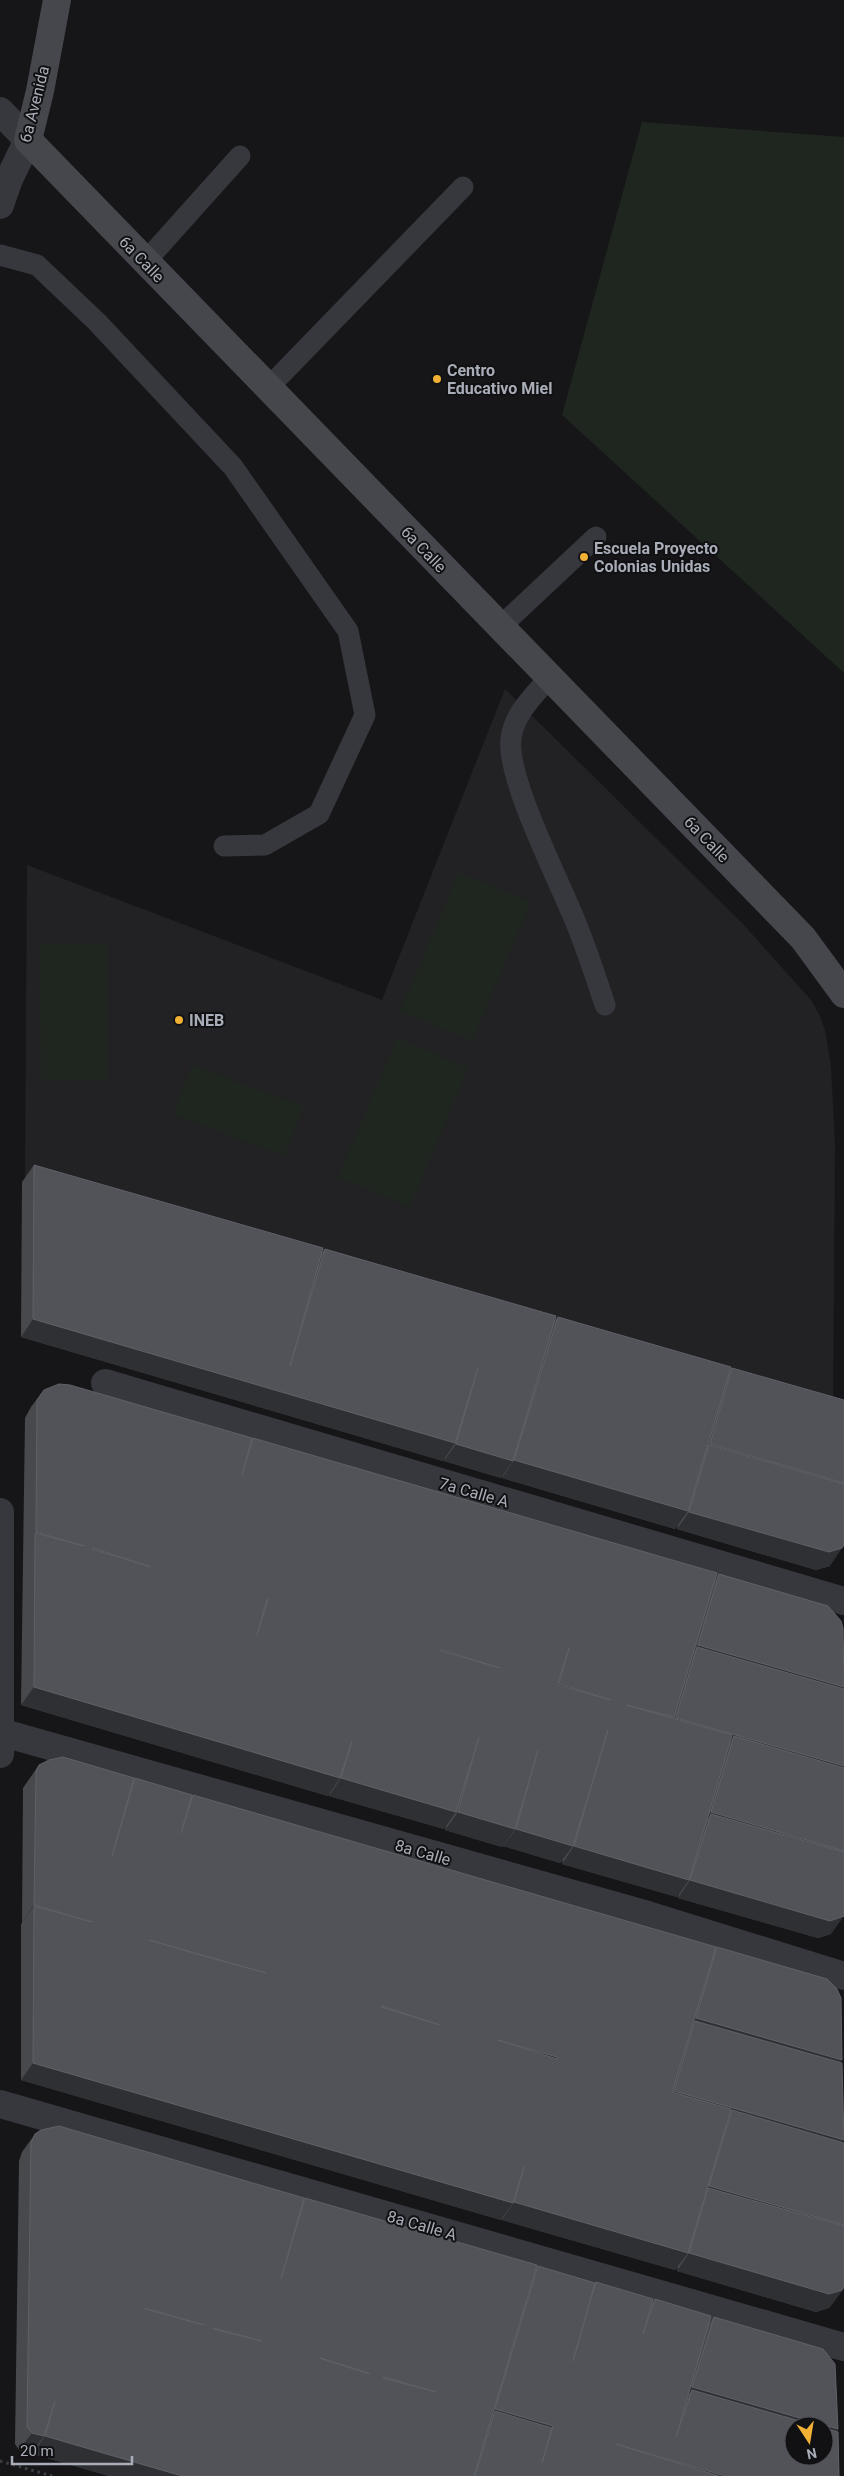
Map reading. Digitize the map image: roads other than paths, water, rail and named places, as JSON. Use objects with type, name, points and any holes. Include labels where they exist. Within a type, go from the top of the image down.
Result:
[{"type":"main road","name":"6a Avenida","points":[[28,140],[40,91],[57,0]]},
{"type":"main road","name":"6a Calle","points":[[28,140],[803,938],[843,993]]},
{"type":"street","name":"6a Calle","points":[[0,111],[28,140]]},
{"type":"street","name":"6a Avenida","points":[[0,205],[9,179],[28,140]]},
{"type":"street","name":"7a Calle A","points":[[105,1383],[844,1601]]},
{"type":"street","points":[[0,1512],[0,1754]]},
{"type":"street","name":"8a Calle","points":[[0,1732],[648,1915],[844,1976]]},
{"type":"street","name":"8a Calle A","points":[[0,2104],[844,2347]]},
{"type":"lane","points":[[145,262],[240,156]]},
{"type":"lane","points":[[268,388],[463,187]]},
{"type":"lane","points":[[0,254],[36,265],[97,322],[233,467],[348,631],[365,716],[319,814],[265,846],[224,846]]},
{"type":"lane","points":[[500,627],[596,537]]},
{"type":"lane","points":[[549,678],[528,702],[515,723],[511,738],[513,763],[532,822],[571,910],[606,1005]]},
{"type":"place","name":"Centro Educativo Miel","points":[[437,379]]},
{"type":"place","name":"Escuela Proyecto Colonias Unidas","points":[[584,557]]},
{"type":"place","name":"INEB","points":[[179,1020]]}]
